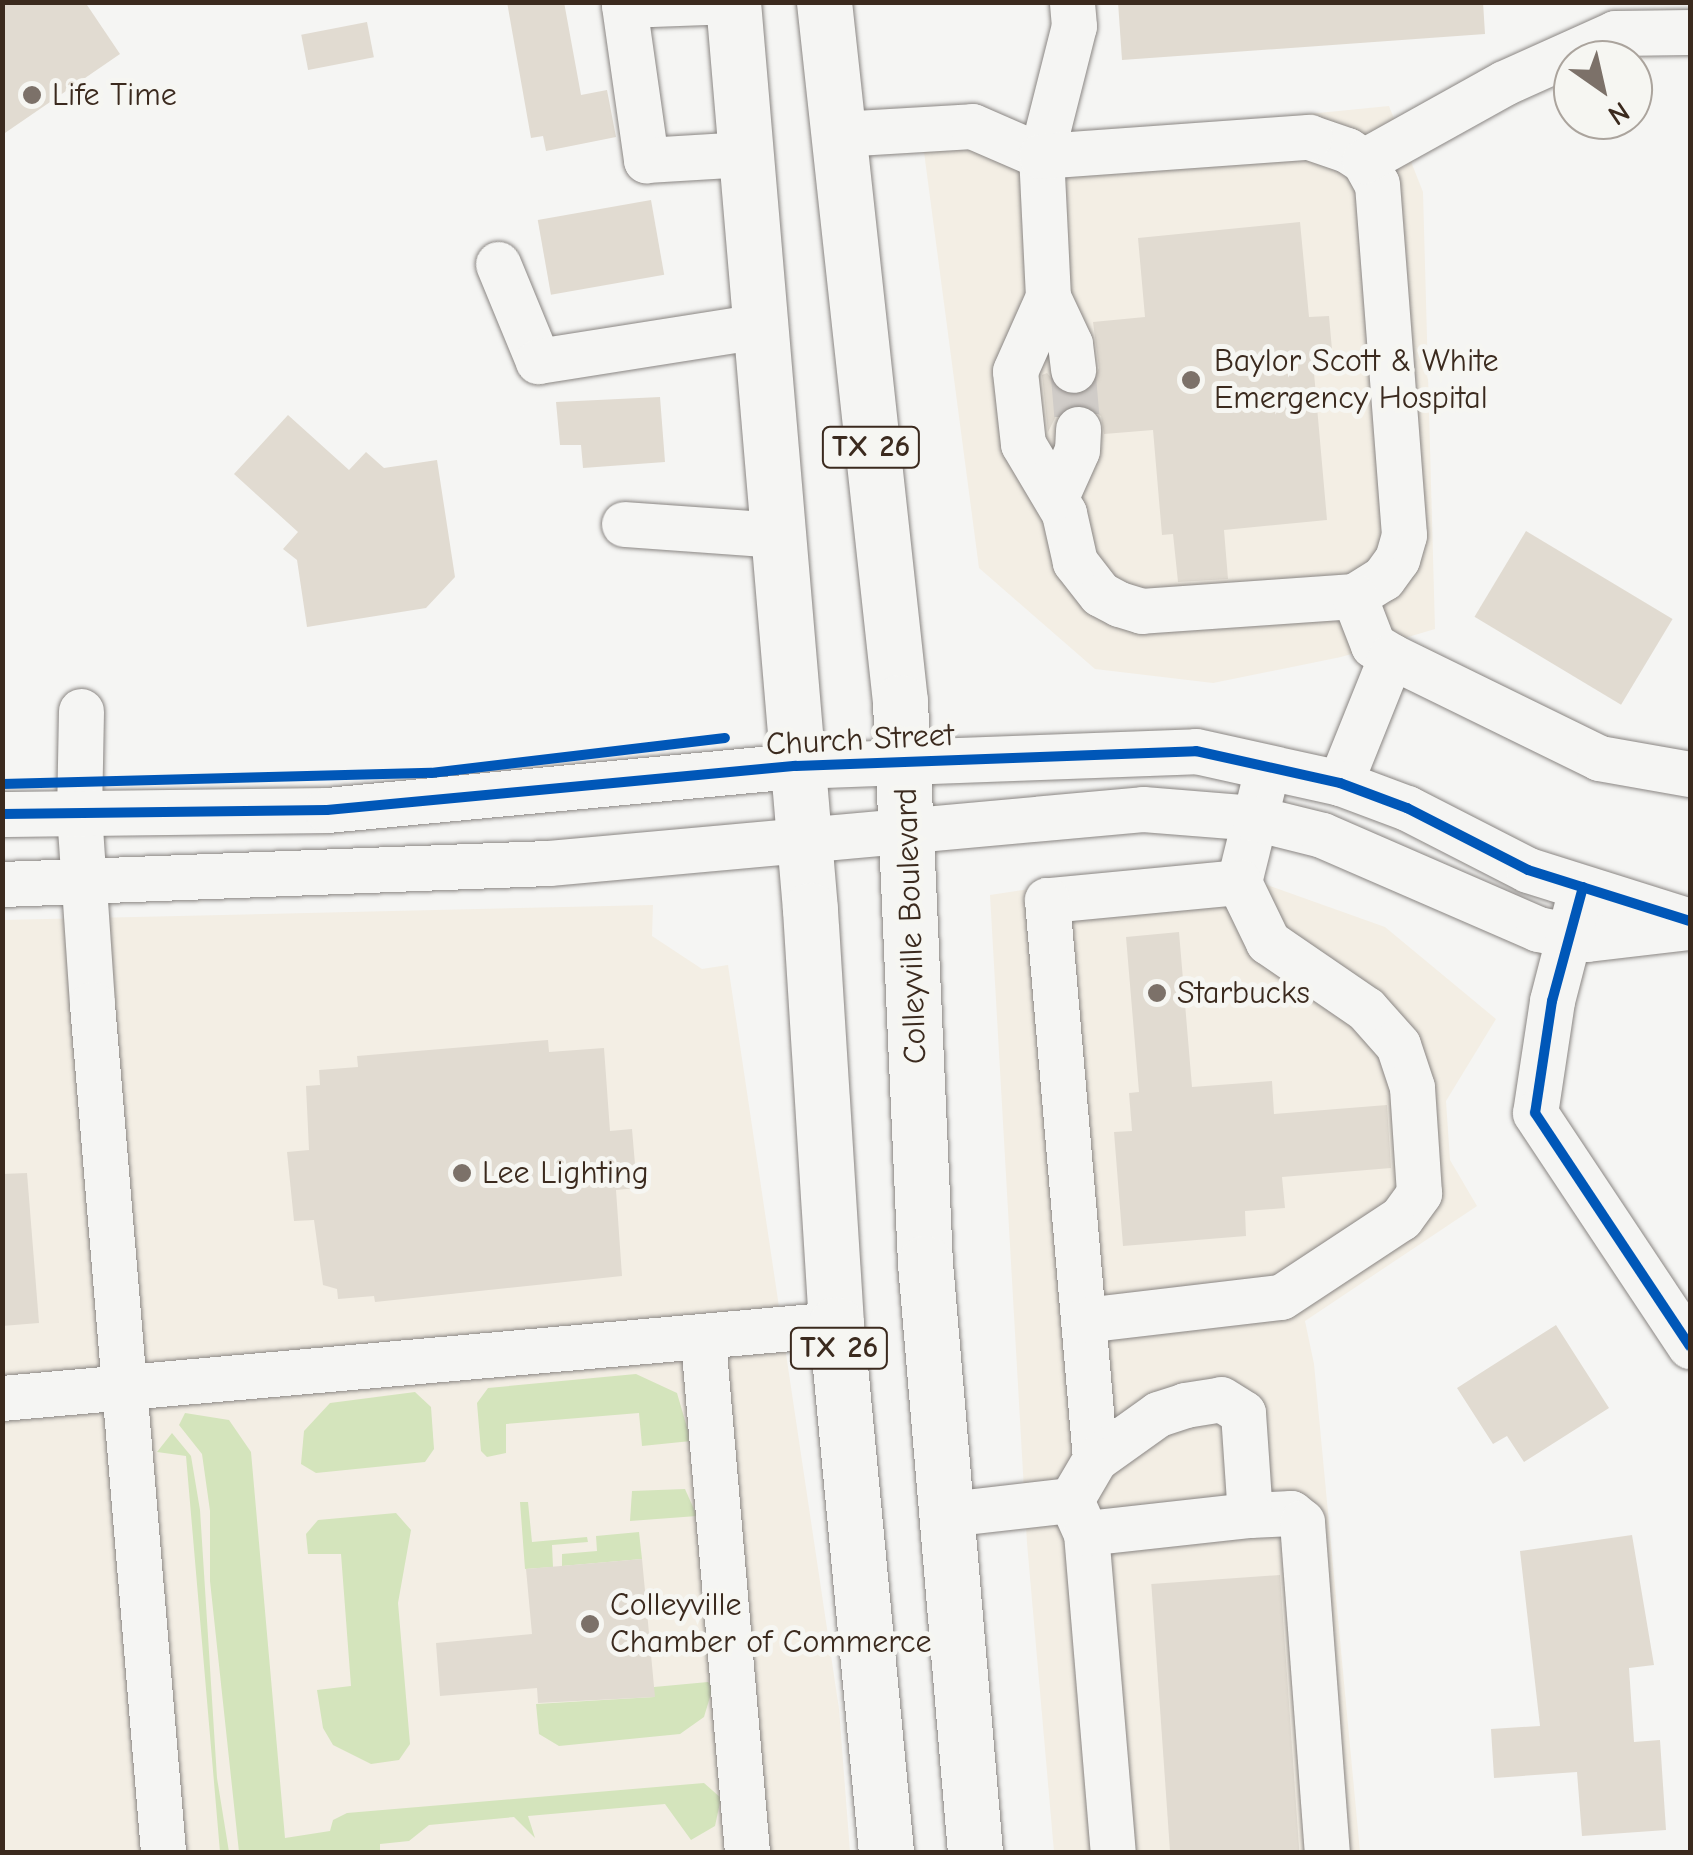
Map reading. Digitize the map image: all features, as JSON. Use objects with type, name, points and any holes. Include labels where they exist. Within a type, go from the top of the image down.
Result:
[{"type":"main road","name":"TX 26","points":[[733,2],[796,766],[836,1324],[886,1852]]},
{"type":"main road","name":"Colleyville Boulevard","points":[[824,2],[904,760],[925,1264],[975,1852]]},
{"type":"street","points":[[706,2],[624,6],[646,160],[745,154]]},
{"type":"street","points":[[1072,2],[1074,26],[1041,156],[1048,297],[1070,344],[1073,370]]},
{"type":"street","points":[[1364,161],[1504,83],[1615,33],[1666,23]]},
{"type":"street","points":[[839,134],[972,126],[1041,156],[1308,137],[1364,161],[1382,207],[1404,535],[1383,578],[1354,596],[1142,611],[1100,594],[1074,562],[1056,497],[1026,454],[1015,371],[1048,297]]},
{"type":"street","points":[[498,264],[538,361],[759,326]]},
{"type":"street","points":[[1056,497],[1077,450],[1078,429]]},
{"type":"street","points":[[624,524],[776,534]]},
{"type":"street","points":[[1354,596],[1373,646],[1391,656],[1599,758],[1690,774]]},
{"type":"street","points":[[1340,783],[1391,656]]},
{"type":"street","points":[[81,711],[80,813],[122,1390],[163,1852]]},
{"type":"street","name":"Church Street","points":[[2,814],[327,810],[796,766],[1151,748],[1269,763],[1340,783],[1407,808],[1528,870],[1690,924]]},
{"type":"street","points":[[1084,1320],[1281,1297],[1402,1218],[1419,1192],[1412,1086],[1398,1045],[1366,1009],[1282,956],[1239,882],[1269,763]]},
{"type":"street","name":"Church Street","points":[[2,884],[548,864],[1143,809],[1254,818],[1322,835],[1492,910],[1586,939],[1690,924]]},
{"type":"street","points":[[1113,1852],[1078,1516],[1095,1460],[1047,900],[1239,882]]},
{"type":"street","points":[[1583,887],[1568,935],[1535,1113],[1690,1346]]},
{"type":"street","points":[[2,1398],[704,1340],[836,1324]]},
{"type":"street","points":[[704,1340],[747,1852]]},
{"type":"street","points":[[1095,1460],[1158,1414],[1221,1399],[1236,1403],[1245,1424],[1250,1515]]},
{"type":"street","points":[[948,1514],[1291,1513],[1302,1522],[1327,1852]]},
{"type":"shaded area","name":"Baylor Scott & White Emergency Hospital","points":[[1389,106],[1423,192],[1435,629],[1341,657],[1213,683],[1095,669],[979,568],[924,152]]},
{"type":"shaded area","points":[[1203,862],[1385,927],[1496,1019],[1446,1101],[1450,1160],[1477,1206],[1305,1321],[1314,1364],[1360,1852],[1054,1852],[1027,1543],[990,895]]},
{"type":"shaded area","points":[[653,905],[652,936],[702,969],[728,965],[839,1709],[850,1852],[3,1852],[2,920]]},
{"type":"green space","points":[[636,1374],[677,1393],[691,1441],[642,1446],[639,1413],[506,1424],[506,1453],[487,1457],[481,1451],[477,1403],[488,1388]]},
{"type":"green space","points":[[415,1392],[431,1407],[434,1449],[425,1462],[316,1473],[301,1464],[304,1431],[330,1403]]},
{"type":"green space","points":[[185,1413],[229,1420],[251,1452],[285,1838],[330,1831],[333,1820],[347,1813],[704,1783],[721,1798],[715,1826],[691,1840],[665,1804],[528,1816],[535,1838],[514,1817],[429,1825],[409,1841],[380,1844],[380,1852],[239,1852],[210,1581],[210,1511],[202,1454],[179,1425]]},
{"type":"green space","points":[[172,1433],[191,1456],[200,1510],[217,1778],[229,1852],[220,1852],[186,1456],[157,1452]]},
{"type":"green space","points":[[685,1489],[697,1516],[630,1521],[632,1491]]},
{"type":"green space","points":[[520,1502],[528,1502],[532,1542],[587,1537],[588,1542],[552,1545],[553,1567],[525,1569]]},
{"type":"green space","points":[[396,1513],[411,1530],[398,1603],[410,1744],[399,1760],[371,1764],[333,1745],[323,1728],[317,1690],[351,1686],[341,1554],[308,1554],[306,1534],[318,1520]]},
{"type":"green space","points":[[639,1532],[642,1559],[562,1566],[562,1554],[597,1551],[596,1536]]},
{"type":"green space","points":[[708,1682],[713,1687],[704,1717],[680,1734],[559,1746],[539,1734],[536,1704],[654,1697],[654,1687]]},
{"type":"building","name":"Life Time","points":[[2,2],[85,2],[120,54],[2,135]]},
{"type":"building","points":[[507,2],[564,2],[581,95],[607,90],[616,137],[546,151],[543,136],[531,138]]},
{"type":"building","points":[[1118,2],[1483,2],[1485,34],[1122,60]]},
{"type":"building","points":[[367,22],[374,57],[308,70],[301,35]]},
{"type":"building","points":[[651,200],[664,275],[551,295],[538,220]]},
{"type":"building","points":[[1300,222],[1309,317],[1329,316],[1334,372],[1314,373],[1327,520],[1224,530],[1228,579],[1178,582],[1173,534],[1162,535],[1153,430],[1104,434],[1101,416],[1078,403],[1057,414],[1048,432],[1042,375],[1047,373],[1064,394],[1088,392],[1099,368],[1093,322],[1145,317],[1138,238]]},
{"type":"building","points":[[660,397],[665,462],[583,468],[581,445],[560,445],[556,402]]},
{"type":"building","points":[[288,415],[349,470],[366,452],[384,468],[437,460],[455,577],[426,608],[307,627],[297,560],[283,549],[298,532],[234,474]]},
{"type":"building","points":[[1526,531],[1673,619],[1621,705],[1474,617]]},
{"type":"building","points":[[1179,932],[1192,1087],[1272,1081],[1274,1114],[1387,1105],[1391,1168],[1282,1177],[1285,1208],[1245,1211],[1246,1236],[1123,1246],[1114,1132],[1132,1131],[1129,1093],[1139,1092],[1126,937]]},
{"type":"building","name":"Lee Lighting","points":[[548,1040],[549,1052],[604,1048],[610,1131],[632,1129],[637,1188],[616,1190],[622,1276],[375,1302],[374,1296],[338,1299],[337,1289],[323,1285],[314,1220],[294,1221],[287,1152],[309,1150],[306,1086],[320,1085],[319,1070],[358,1067],[357,1056]]},
{"type":"building","points":[[27,1173],[39,1323],[2,1326],[2,1174]]},
{"type":"building","points":[[1556,1325],[1609,1408],[1524,1462],[1507,1436],[1493,1444],[1457,1388]]},
{"type":"building","points":[[1632,1535],[1654,1665],[1629,1668],[1634,1742],[1660,1740],[1666,1830],[1582,1836],[1577,1772],[1494,1778],[1491,1729],[1540,1726],[1520,1551]]},
{"type":"building","name":"Colleyville Chamber of Commerce","points":[[642,1559],[655,1697],[538,1703],[537,1688],[440,1696],[436,1643],[532,1634],[526,1569]]},
{"type":"building","points":[[1280,1575],[1299,1852],[1170,1852],[1151,1584]]},
{"type":"tunnel","points":[[1073,370],[1078,429]]},
{"type":"cycle path","points":[[2,784],[431,773],[725,738]]},
{"type":"cycle path","points":[[2,814],[327,810],[796,766],[1196,751],[1340,783],[1407,808],[1528,870],[1690,921]]},
{"type":"cycle path","points":[[1583,887],[1552,1001],[1535,1113],[1690,1346]]},
{"type":"place","name":"Life Time","points":[[32,95]]},
{"type":"place","name":"Baylor Scott & White Emergency Hospital","points":[[1191,380]]},
{"type":"place","name":"Starbucks","points":[[1157,993]]},
{"type":"place","name":"Lee Lighting","points":[[462,1173]]},
{"type":"place","name":"Colleyville Chamber of Commerce","points":[[590,1624]]}]
